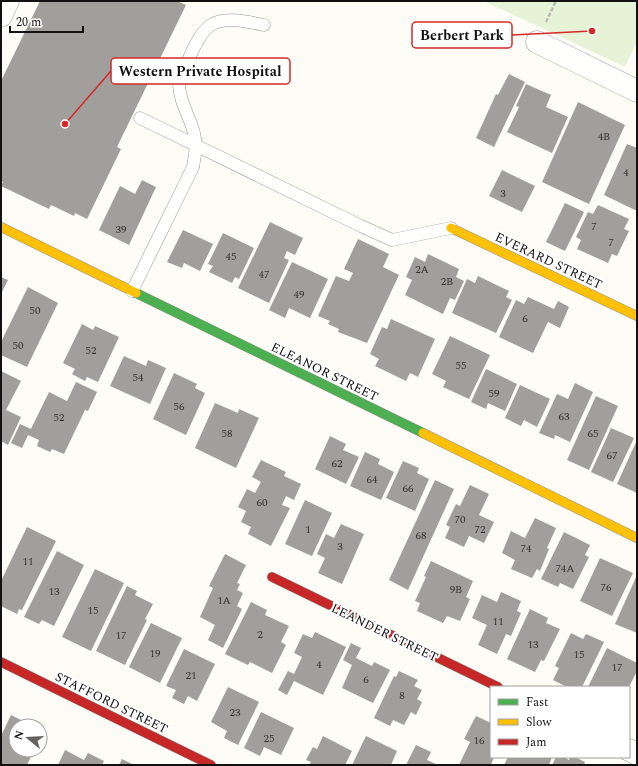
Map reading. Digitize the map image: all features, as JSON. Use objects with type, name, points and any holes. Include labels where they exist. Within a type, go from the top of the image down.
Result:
[{"type":"street","points":[[1,16],[8,1]]},
{"type":"street","points":[[537,42],[637,91]]},
{"type":"street","name":"ELEANOR STREET","points":[[1,227],[637,538]]},
{"type":"street","name":"EVERARD STREET","points":[[451,228],[637,316]]},
{"type":"street","name":"LEANDER STREET","points":[[272,577],[496,686]]},
{"type":"street","name":"STAFFORD STREET","points":[[1,662],[211,765]]},
{"type":"lane","points":[[132,291],[193,167],[196,145],[194,134],[181,97],[179,83],[196,43],[211,25],[218,22],[231,20],[264,25]]},
{"type":"lane","points":[[140,118],[392,240],[451,228]]},
{"type":"green space","points":[[484,1],[637,1],[637,41],[625,67]]},
{"type":"building","points":[[40,1],[177,1],[186,5],[117,147],[121,149],[87,219],[75,213],[74,216],[51,205],[49,209],[1,186],[3,182],[1,181],[1,81]]},
{"type":"building","points":[[509,74],[525,82],[494,147],[476,138],[496,94],[498,95]]},
{"type":"building","points":[[526,84],[551,95],[546,107],[568,117],[552,153],[507,132],[519,107],[516,106]]},
{"type":"building","points":[[578,102],[625,125],[589,204],[542,182]]},
{"type":"building","points":[[627,144],[637,148],[637,211],[604,195]]},
{"type":"building","points":[[502,170],[535,186],[522,212],[489,196]]},
{"type":"building","points":[[142,180],[156,187],[129,245],[99,230],[120,186],[135,194]]},
{"type":"building","points":[[565,203],[584,212],[565,251],[546,242]]},
{"type":"building","points":[[598,205],[629,219],[624,229],[629,231],[617,256],[612,254],[608,263],[577,249],[581,240],[576,237],[588,212],[593,214]]},
{"type":"building","points":[[270,222],[303,238],[295,255],[287,251],[284,258],[289,260],[269,303],[238,288]]},
{"type":"building","points":[[183,230],[213,244],[200,271],[184,263],[182,268],[167,262]]},
{"type":"building","points":[[223,233],[254,248],[239,279],[235,277],[232,283],[209,272],[213,266],[208,264]]},
{"type":"building","points":[[358,239],[389,254],[383,267],[399,275],[367,343],[338,332],[339,329],[328,324],[330,321],[318,316],[336,276],[349,281],[353,273],[344,269]]},
{"type":"building","points":[[428,254],[459,269],[456,277],[464,281],[455,300],[450,298],[443,314],[405,295],[412,280],[406,277],[415,257],[425,262]]},
{"type":"building","points":[[292,262],[328,279],[310,318],[289,308],[285,318],[269,310]]},
{"type":"building","points":[[478,276],[509,291],[506,297],[512,300],[496,333],[452,313],[467,279],[475,283]]},
{"type":"building","points":[[1,277],[8,280],[1,294]]},
{"type":"building","points":[[28,287],[58,303],[27,367],[1,355],[1,342]]},
{"type":"building","points":[[528,297],[554,309],[558,301],[569,307],[560,328],[548,322],[533,353],[499,337],[516,300],[524,304]]},
{"type":"building","points":[[391,319],[435,339],[418,377],[410,373],[406,381],[375,366],[379,359],[370,354],[382,327],[387,329]]},
{"type":"building","points":[[82,324],[93,330],[95,326],[119,337],[98,382],[87,377],[85,381],[72,374],[75,369],[63,363]]},
{"type":"building","points":[[450,336],[490,355],[469,399],[443,387],[446,381],[432,374]]},
{"type":"building","points":[[124,356],[146,366],[148,360],[166,368],[150,404],[110,386]]},
{"type":"building","points":[[486,369],[517,384],[505,411],[488,403],[486,409],[471,402]]},
{"type":"building","points":[[1,371],[21,381],[6,410],[21,417],[8,445],[1,441]]},
{"type":"building","points":[[174,373],[197,384],[195,388],[205,393],[186,435],[153,419]]},
{"type":"building","points":[[76,382],[97,392],[88,411],[85,410],[64,454],[52,449],[50,452],[37,446],[39,440],[28,435],[22,448],[11,443],[20,424],[31,429],[49,392],[67,401]]},
{"type":"building","points":[[575,383],[593,392],[570,442],[555,435],[554,439],[539,433],[557,394],[568,399]]},
{"type":"building","points":[[520,385],[550,399],[537,427],[524,420],[521,426],[505,418]]},
{"type":"building","points":[[596,396],[618,406],[589,470],[567,460]]},
{"type":"building","points":[[215,403],[238,413],[239,409],[259,418],[236,468],[195,448]]},
{"type":"building","points":[[611,428],[634,438],[613,482],[591,472]]},
{"type":"building","points":[[330,436],[346,444],[343,450],[359,457],[346,484],[315,469]]},
{"type":"building","points":[[637,440],[637,493],[617,484]]},
{"type":"building","points":[[365,452],[380,459],[378,464],[394,472],[381,500],[350,486]]},
{"type":"building","points":[[261,460],[286,472],[284,476],[301,484],[294,500],[286,496],[282,505],[290,508],[271,546],[248,534],[251,527],[241,522],[246,511],[238,507],[247,489],[255,493],[261,482],[252,477]]},
{"type":"building","points":[[403,461],[419,468],[417,473],[429,479],[415,511],[386,498]]},
{"type":"building","points":[[435,480],[454,489],[408,590],[389,580]]},
{"type":"building","points":[[470,485],[489,494],[479,515],[494,522],[484,543],[469,536],[464,547],[445,538],[450,527],[446,525],[456,504],[460,506]]},
{"type":"building","points":[[305,500],[332,513],[312,556],[285,544]]},
{"type":"building","points":[[535,518],[556,528],[547,548],[549,549],[540,571],[537,569],[532,578],[511,569],[515,560],[502,553],[511,531],[525,538]]},
{"type":"building","points":[[341,524],[364,534],[342,584],[318,573],[325,558],[317,554],[326,534],[334,538]]},
{"type":"building","points":[[27,527],[56,541],[22,610],[19,609],[17,614],[1,606],[1,581]]},
{"type":"building","points":[[564,532],[590,545],[585,555],[589,557],[573,589],[560,583],[558,587],[541,579]]},
{"type":"building","points":[[57,551],[84,565],[54,626],[42,620],[39,624],[24,617]]},
{"type":"building","points":[[225,554],[246,565],[237,583],[240,584],[237,590],[243,593],[237,606],[242,609],[223,648],[208,640],[215,625],[200,617],[213,588],[209,586]]},
{"type":"building","points":[[600,558],[633,573],[612,616],[580,601]]},
{"type":"building","points":[[431,561],[473,581],[466,597],[470,599],[460,621],[447,616],[443,623],[417,611],[420,603],[415,601],[426,577],[424,576]]},
{"type":"building","points":[[95,569],[124,583],[91,651],[62,637]]},
{"type":"building","points":[[637,575],[637,633],[615,624]]},
{"type":"building","points":[[127,586],[137,591],[135,595],[153,604],[145,619],[147,620],[125,665],[96,651]]},
{"type":"building","points":[[501,592],[521,601],[517,611],[521,613],[511,636],[506,634],[497,654],[478,645],[487,625],[472,618],[482,595],[497,602]]},
{"type":"building","points":[[251,602],[267,610],[265,615],[289,626],[281,642],[286,645],[272,673],[250,662],[248,665],[225,654]]},
{"type":"building","points":[[530,609],[548,618],[546,623],[560,629],[544,661],[541,660],[535,672],[507,659]]},
{"type":"building","points":[[151,623],[182,638],[160,683],[129,667]]},
{"type":"building","points":[[315,632],[346,647],[323,695],[294,681],[287,695],[278,690],[288,671],[294,674],[302,657],[294,653],[303,634],[312,638]]},
{"type":"building","points":[[571,633],[583,639],[586,634],[604,642],[582,686],[565,686],[553,680],[559,668],[555,666]]},
{"type":"building","points":[[351,643],[361,648],[356,658],[372,666],[374,662],[390,670],[373,703],[342,688],[352,665],[343,660]]},
{"type":"building","points":[[607,648],[637,663],[637,671],[630,686],[588,686]]},
{"type":"building","points":[[184,649],[215,664],[197,701],[188,696],[184,704],[172,698],[176,690],[166,686]]},
{"type":"building","points":[[399,671],[418,680],[414,686],[422,690],[417,699],[422,702],[416,715],[411,712],[404,725],[393,720],[390,726],[374,718],[394,676],[396,677]]},
{"type":"building","points":[[228,687],[259,702],[238,745],[224,738],[227,731],[211,722]]},
{"type":"building","points":[[261,712],[294,728],[281,755],[264,747],[260,756],[244,748]]},
{"type":"building","points":[[11,715],[17,718],[10,718]]},
{"type":"building","points":[[476,716],[490,723],[490,758],[494,758],[491,765],[459,765],[470,742],[464,739]]},
{"type":"building","points":[[8,721],[8,758],[30,758],[27,765],[1,765],[1,736]]},
{"type":"building","points":[[323,736],[352,751],[345,765],[309,765],[311,762],[306,760],[313,747],[317,749]]},
{"type":"building","points":[[366,736],[397,751],[391,765],[352,765]]},
{"type":"building","points":[[416,745],[431,752],[427,760],[438,765],[406,765]]},
{"type":"building","points":[[65,750],[84,760],[88,753],[104,761],[102,765],[58,765]]},
{"type":"building","points":[[508,758],[552,758],[549,765],[504,765]]},
{"type":"building","points":[[556,758],[566,758],[569,760],[570,758],[577,758],[585,762],[584,765],[552,765]]},
{"type":"building","points":[[122,759],[134,765],[119,765]]},
{"type":"traffic: fast","points":[[136,293],[423,433]]},
{"type":"traffic: slow","points":[[1,227],[136,293]]},
{"type":"traffic: slow","points":[[451,228],[637,316]]},
{"type":"traffic: slow","points":[[423,433],[637,538]]},
{"type":"traffic: jam","points":[[272,577],[496,686]]},
{"type":"traffic: jam","points":[[1,662],[211,765]]},
{"type":"place","name":"Berbert Park","points":[[592,31]]},
{"type":"place","name":"Western Private Hospital","points":[[65,124]]}]
